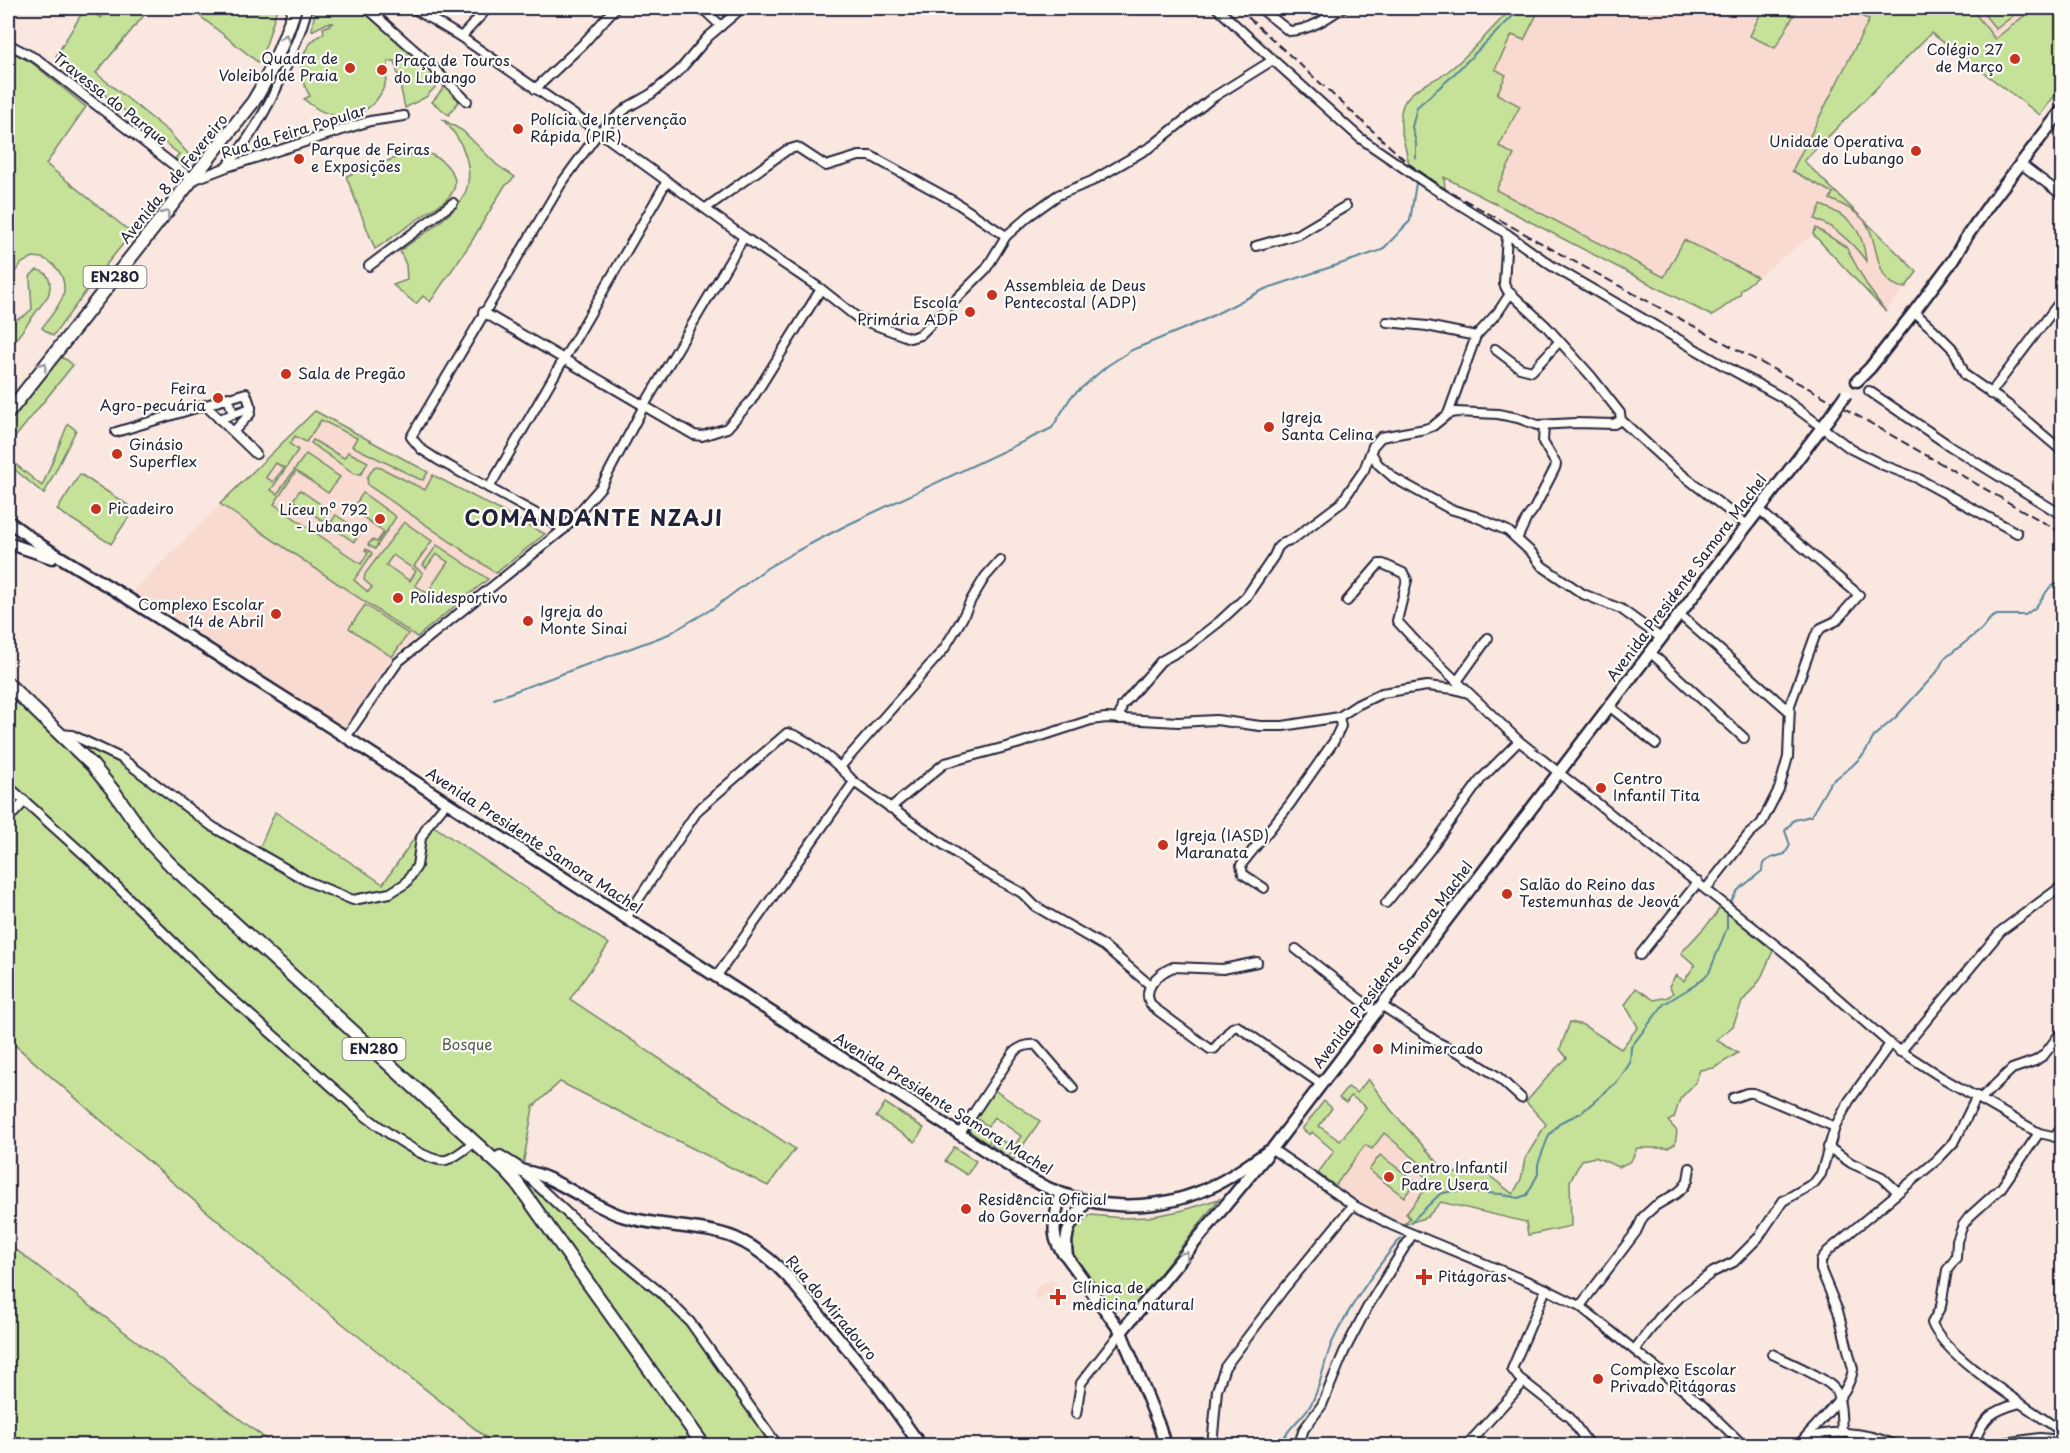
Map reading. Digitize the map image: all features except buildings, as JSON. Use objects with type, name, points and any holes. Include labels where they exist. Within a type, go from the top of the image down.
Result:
[{"type":"main road","name":"Avenida 8 de Fevereiro","points":[[8,413],[244,115],[267,80],[283,45],[295,8]]},
{"type":"main road","name":"Avenida Presidente Samora Machel","points":[[8,521],[42,546],[346,737],[1026,1177],[1060,1194],[1087,1201],[1128,1205],[1168,1203],[1219,1183],[1272,1149],[1846,394],[1870,368],[1914,312],[1953,260],[1965,239],[2062,110]]},
{"type":"main road","name":"Avenida Presidente Samora Machel","points":[[1857,381],[1865,364],[1947,256],[1965,239]]},
{"type":"main road","name":"Avenida Presidente Samora Machel","points":[[8,543],[80,568]]},
{"type":"main road","name":"EN280","points":[[8,684],[92,765],[150,843],[172,866],[517,1183],[704,1446]]},
{"type":"main road","points":[[478,1145],[522,1171]]},
{"type":"main road","points":[[1121,1332],[1272,1149]]},
{"type":"main road","points":[[506,1171],[511,1167],[522,1171]]},
{"type":"main road","points":[[517,1183],[515,1172],[522,1171]]},
{"type":"main road","name":"Rua do Miradouro","points":[[522,1171],[537,1174],[599,1207],[622,1216],[734,1238],[773,1261],[876,1383],[921,1446]]},
{"type":"main road","points":[[1060,1194],[1055,1240],[1121,1332],[1160,1428],[1165,1446]]},
{"type":"main road","points":[[1067,1257],[1065,1239],[1067,1230],[1087,1201]]},
{"type":"street","points":[[227,166],[251,137],[277,91],[307,8]]},
{"type":"street","points":[[367,8],[467,101]]},
{"type":"street","points":[[413,8],[461,37],[599,132],[744,237],[821,289],[859,319],[910,338],[920,335],[986,269],[1006,236],[1030,215],[1058,195],[1092,181],[1152,146],[1212,98],[1273,60]]},
{"type":"street","points":[[461,37],[488,8]]},
{"type":"street","points":[[535,89],[583,44],[615,8]]},
{"type":"street","points":[[702,8],[721,26]]},
{"type":"street","points":[[564,529],[438,460],[421,449],[411,437],[438,394],[483,312],[561,184],[599,132],[628,107],[651,94],[679,71],[708,37],[742,8]]},
{"type":"street","points":[[1218,8],[1360,138],[1433,188],[1507,234],[1552,266],[1825,422],[1851,449],[1882,465],[1917,478],[2017,533]]},
{"type":"street","points":[[1260,8],[1289,31],[1301,31],[1323,21],[1342,8]]},
{"type":"street","name":"Travessa do Parque","points":[[8,44],[38,59],[193,180]]},
{"type":"street","name":"Rua da Feira Popular","points":[[193,180],[227,166],[370,121],[404,116]]},
{"type":"street","points":[[706,208],[787,150],[797,147],[826,165],[860,156],[871,156],[955,202],[1006,236]]},
{"type":"street","points":[[2021,164],[2062,195]]},
{"type":"street","points":[[489,488],[667,181]]},
{"type":"street","points":[[369,266],[453,203]]},
{"type":"street","points":[[1256,246],[1299,234],[1346,206]]},
{"type":"street","points":[[1507,234],[1504,284],[1509,294],[1541,321],[1591,376],[1620,413],[1621,420],[1670,465],[1747,525]]},
{"type":"street","points":[[346,737],[398,662],[564,529],[588,504],[607,479],[645,404],[744,237]]},
{"type":"street","points":[[483,312],[645,404],[694,435],[702,436],[727,428],[752,401],[821,289]]},
{"type":"street","points":[[1448,414],[1476,336],[1498,312],[1509,294]]},
{"type":"street","points":[[1990,394],[2062,298]]},
{"type":"street","points":[[1914,312],[1954,350],[1965,375],[2008,405],[2062,451]]},
{"type":"street","points":[[1387,322],[1428,326],[1476,336]]},
{"type":"street","points":[[1495,349],[1520,368],[1532,371],[1559,342]]},
{"type":"street","points":[[1869,391],[1950,446],[2062,515]]},
{"type":"street","points":[[117,432],[246,393],[251,408],[250,414],[232,432]]},
{"type":"street","points":[[228,397],[233,414]]},
{"type":"street","points":[[205,405],[256,454]]},
{"type":"street","points":[[219,419],[251,408]]},
{"type":"street","points":[[1119,719],[1122,706],[1161,661],[1188,646],[1219,622],[1245,597],[1278,547],[1293,539],[1341,503],[1364,470],[1372,454],[1373,446],[1381,437],[1425,429],[1433,426],[1448,414],[1456,412],[1518,417],[1537,425],[1614,424],[1621,420]]},
{"type":"street","points":[[1517,539],[1556,464],[1543,442],[1544,425]]},
{"type":"street","points":[[1372,454],[1378,464],[1394,478],[1450,509],[1500,527],[1517,539],[1542,566],[1583,594],[1621,609],[1661,638]]},
{"type":"street","points":[[1706,889],[1749,834],[1756,830],[1779,789],[1788,757],[1790,711],[1815,636],[1821,628],[1836,621],[1859,595],[1758,510]]},
{"type":"street","points":[[840,766],[944,649],[985,577],[1000,560]]},
{"type":"street","points":[[1347,601],[1379,564],[1403,573],[1407,580],[1397,621],[1519,741],[1788,955],[1900,1052],[2039,1133],[2058,1137],[2062,1126]]},
{"type":"street","points":[[1679,614],[1790,711]]},
{"type":"street","points":[[1458,680],[1488,638]]},
{"type":"street","points":[[1650,652],[1744,738]]},
{"type":"street","points":[[891,808],[945,763],[1017,744],[1091,720],[1106,718],[1178,722],[1216,720],[1270,727],[1339,717],[1382,693],[1427,686],[1454,688],[1471,694]]},
{"type":"street","points":[[1609,706],[1656,744]]},
{"type":"street","points":[[1264,888],[1243,874],[1241,865],[1290,804],[1334,741],[1341,726],[1339,717]]},
{"type":"street","points":[[626,918],[698,810],[787,733],[798,736],[840,766],[854,782],[980,870],[1022,893],[1035,906],[1104,946],[1150,985]]},
{"type":"street","points":[[59,734],[72,735],[121,758],[213,827],[307,881],[352,900],[390,893],[406,883],[417,866],[421,838],[442,808]]},
{"type":"street","points":[[1386,903],[1429,850],[1481,779],[1519,741]]},
{"type":"street","points":[[717,977],[854,782]]},
{"type":"street","points":[[8,786],[88,859],[221,988],[372,1121],[410,1147],[433,1159],[444,1160],[454,1157],[478,1145]]},
{"type":"street","points":[[14,813],[25,801]]},
{"type":"street","points":[[1640,954],[1698,882]]},
{"type":"street","points":[[1900,1052],[2001,931],[2062,886]]},
{"type":"street","points":[[1296,949],[1379,1008],[1497,1076],[1521,1098]]},
{"type":"street","points":[[1257,962],[1223,969],[1173,967],[1150,985],[1148,1000],[1210,1049],[1214,1049],[1237,1026],[1321,1084]]},
{"type":"street","points":[[1799,1443],[1839,1398],[1852,1378],[1853,1369],[1838,1311],[1821,1270],[1821,1260],[1828,1251],[1937,1160],[1955,1141],[1979,1097],[2012,1070],[2035,1062],[2044,1055],[2059,1035]]},
{"type":"street","points":[[959,1135],[1014,1052],[1020,1047],[1028,1044],[1036,1046],[1073,1088]]},
{"type":"street","points":[[1635,1350],[1660,1317],[1682,1295],[1713,1272],[1734,1262],[1758,1238],[1783,1201],[1814,1183],[1821,1174],[1835,1127],[1849,1101],[1890,1044]]},
{"type":"street","points":[[1733,1098],[1747,1093],[1753,1094],[1835,1127]]},
{"type":"street","points":[[2039,1133],[2001,1188],[1969,1217],[1964,1225],[1957,1240],[1956,1258],[1947,1270],[1941,1306],[1932,1323],[1942,1341],[2020,1403],[2062,1432]]},
{"type":"street","points":[[1828,1147],[1851,1163],[1882,1177],[1898,1192]]},
{"type":"street","points":[[1272,1149],[1353,1205],[1412,1235],[1546,1289],[1580,1306],[1702,1405],[1744,1446]]},
{"type":"street","points":[[1580,1306],[1636,1232],[1643,1217],[1655,1206],[1683,1188],[1688,1180],[1690,1168]]},
{"type":"street","points":[[522,1171],[597,1241],[661,1293],[690,1322],[778,1446]]},
{"type":"street","points":[[1212,1446],[1217,1390],[1225,1367],[1283,1290],[1353,1205]]},
{"type":"street","points":[[1298,1446],[1304,1429],[1322,1405],[1344,1352],[1367,1308],[1412,1235]]},
{"type":"street","points":[[1546,1289],[1512,1369],[1514,1374],[1570,1418],[1590,1446]]},
{"type":"street","points":[[1076,1414],[1082,1383],[1121,1332]]},
{"type":"street","points":[[1772,1354],[1835,1388],[1839,1398],[1842,1432]]},
{"type":"street","points":[[1466,1446],[1524,1382]]},
{"type":"street","points":[[1973,1446],[1980,1426],[2000,1409],[2020,1403]]},
{"type":"street","points":[[1799,1443],[1821,1435],[1842,1432],[1867,1435],[1898,1446]]},
{"type":"street","points":[[1821,1435],[1832,1446]]},
{"type":"street","points":[[1982,1446],[2040,1438],[2062,1440]]},
{"type":"shaded area","points":[[1526,8],[2062,8],[2062,86],[2040,115],[1931,33],[1804,161],[1917,272],[1886,312],[1813,234],[1741,290],[1740,295],[1712,316],[1444,176],[1437,117]]},
{"type":"shaded area","points":[[315,411],[545,534],[392,657],[343,731],[321,717],[323,714],[133,591]]},
{"type":"shaded area","name":"Centro Infantil Padre Usera","points":[[1375,1131],[1384,1133],[1442,1183],[1403,1225],[1335,1186]]},
{"type":"shaded area","name":"Clínica de medicina natural","points":[[1053,1279],[1067,1305],[1061,1309],[1049,1293],[1036,1301],[1033,1294],[1037,1292],[1035,1288]]},
{"type":"green space","points":[[85,8],[101,18],[107,8],[150,8],[96,73],[169,132],[191,157],[186,163],[179,160],[173,161],[179,154],[56,56]]},
{"type":"green space","points":[[190,8],[277,8],[259,63]]},
{"type":"green space","points":[[315,8],[361,8],[394,36],[440,82],[426,97],[405,108],[395,61],[388,61],[386,79],[381,93],[372,105],[361,112],[347,116],[333,115],[318,110],[304,99],[310,96],[302,78],[302,61],[309,45],[324,33],[323,28],[334,23],[327,23],[312,31]]},
{"type":"green space","points":[[1512,8],[1540,8],[1524,40],[1512,35],[1495,69],[1506,75],[1497,94],[1520,106],[1499,146],[1514,155],[1496,190],[1664,277],[1684,240],[1757,277],[1741,290],[1740,295],[1712,316],[1444,177],[1445,189],[1409,164],[1402,134],[1403,105],[1416,90],[1456,65]]},
{"type":"green space","points":[[1763,8],[1798,8],[1775,48],[1750,36]]},
{"type":"green space","points":[[1846,8],[1971,8],[1995,39],[2034,8],[2062,8],[2062,86],[2040,115],[1931,33],[1804,161],[1917,272],[1905,288],[1894,285],[1882,270],[1869,228],[1863,219],[1830,199],[1833,193],[1792,171],[1869,20]]},
{"type":"green space","points":[[1979,8],[2023,8],[1996,29]]},
{"type":"green space","points":[[8,50],[31,62],[86,107],[46,164],[132,233],[53,336],[42,328],[63,296],[63,281],[57,269],[47,260],[33,257],[22,263],[14,273],[8,272]]},
{"type":"green space","points":[[445,86],[460,99],[449,115],[432,102]]},
{"type":"green space","points":[[442,119],[463,131],[497,165],[515,177],[504,187],[470,244],[430,302],[423,296],[416,304],[393,285],[407,280],[406,265],[400,251],[450,213],[464,196],[468,185],[469,173],[463,149]]},
{"type":"green space","points":[[424,152],[438,158],[450,169],[455,182],[454,190],[443,203],[375,249],[346,176],[401,156]]},
{"type":"green space","points":[[1821,205],[1840,214],[1853,225],[1862,240],[1866,261],[1844,236],[1815,219]]},
{"type":"green space","points":[[1816,228],[1846,247],[1868,287],[1886,312],[1813,234]]},
{"type":"green space","points":[[37,270],[48,276],[50,288],[48,296],[8,350],[8,323],[24,316],[32,309],[30,278]]},
{"type":"green space","points":[[57,356],[73,365],[8,446],[8,421]]},
{"type":"green space","points":[[315,411],[428,472],[423,480],[419,479],[352,446],[357,438],[321,420],[306,442],[295,436],[290,444],[298,450],[271,490],[277,494],[306,454],[340,477],[328,493],[296,471],[274,504],[361,564],[368,553],[365,550],[371,552],[372,554],[354,580],[368,592],[372,587],[364,580],[365,574],[404,522],[432,541],[414,566],[423,573],[415,585],[427,593],[448,562],[436,554],[426,568],[423,565],[437,545],[488,579],[417,637],[220,504]],"holes":[[[276,463],[284,468],[273,482],[266,477]],[[393,555],[416,571],[410,581],[386,565]]]},
{"type":"green space","points":[[68,424],[76,430],[44,494],[8,464],[8,458],[42,486]]},
{"type":"green space","points":[[313,440],[344,458],[348,452],[368,462],[361,474],[355,474],[311,443]]},
{"type":"green space","points":[[377,466],[425,490],[433,475],[545,534],[496,573],[368,485],[367,478]]},
{"type":"green space","name":"Picadeiro","points":[[80,474],[134,509],[111,544],[57,510]]},
{"type":"green space","points":[[300,490],[330,511],[323,521],[293,500]]},
{"type":"green space","points":[[363,493],[396,517],[375,549],[368,545],[372,540],[377,542],[384,532],[352,509]]},
{"type":"green space","points":[[336,515],[361,532],[354,542],[329,525]]},
{"type":"green space","name":"Polidesportivo","points":[[365,605],[408,634],[392,657],[349,628]]},
{"type":"green space","name":"Bosque","points":[[8,691],[45,728],[77,732],[131,759],[222,828],[259,849],[275,812],[383,884],[426,821],[609,944],[570,999],[795,1149],[768,1186],[560,1082],[533,1107],[522,1171],[690,1322],[778,1445],[495,1445],[247,1245],[8,1039]]},
{"type":"green space","points":[[1720,907],[1773,951],[1760,980],[1742,1002],[1733,1026],[1716,1040],[1738,1053],[1714,1068],[1700,1070],[1695,1083],[1680,1099],[1674,1118],[1668,1121],[1677,1131],[1675,1144],[1668,1148],[1637,1148],[1631,1161],[1619,1167],[1595,1157],[1582,1160],[1570,1181],[1571,1226],[1528,1235],[1526,1222],[1441,1202],[1427,1217],[1403,1225],[1410,1218],[1406,1214],[1432,1181],[1422,1174],[1426,1168],[1384,1133],[1372,1149],[1365,1145],[1335,1186],[1318,1173],[1334,1151],[1312,1132],[1310,1135],[1302,1129],[1324,1101],[1332,1108],[1319,1126],[1340,1141],[1366,1107],[1351,1096],[1346,1103],[1339,1098],[1348,1087],[1357,1093],[1368,1079],[1391,1110],[1449,1175],[1477,1166],[1513,1194],[1521,1179],[1525,1159],[1546,1124],[1526,1102],[1567,1058],[1560,1049],[1570,1022],[1583,1025],[1621,1049],[1638,1027],[1625,1005],[1636,988],[1654,1000],[1668,997],[1673,993],[1669,986],[1676,975],[1684,981],[1695,965],[1681,953],[1714,917]]},
{"type":"green space","points":[[994,1090],[1040,1121],[1013,1160],[1008,1156],[1021,1136],[994,1117],[988,1126],[976,1118]]},
{"type":"green space","points":[[885,1103],[924,1128],[915,1142],[876,1117]]},
{"type":"green space","points":[[973,1121],[994,1135],[988,1144],[968,1130]]},
{"type":"green space","points":[[996,1137],[1009,1145],[1003,1153],[991,1145]]},
{"type":"green space","points":[[954,1147],[976,1161],[967,1175],[945,1161]]},
{"type":"green space","points":[[1380,1155],[1416,1182],[1404,1197],[1369,1170]]},
{"type":"green space","points":[[1219,1199],[1136,1304],[1129,1308],[1119,1310],[1108,1307],[1073,1257],[1071,1245],[1075,1230],[1091,1215],[1123,1218],[1148,1217],[1180,1211]]},
{"type":"green space","points":[[8,1247],[19,1252],[274,1445],[8,1445]]},
{"type":"waterway","points":[[1416,158],[1416,143],[1412,127],[1417,107],[1521,8]]},
{"type":"waterway","points":[[494,699],[669,634],[715,607],[767,568],[795,552],[1052,428],[1071,397],[1107,366],[1132,350],[1200,322],[1265,289],[1382,250],[1410,221],[1416,183]]},
{"type":"waterway","points":[[1729,905],[1737,891],[1762,871],[1764,863],[1773,857],[1785,854],[1790,845],[1785,831],[1794,820],[1811,816],[1830,783],[1864,754],[1875,735],[1895,718],[1937,672],[1944,659],[1981,630],[1991,618],[1997,615],[2025,615],[2035,608],[2050,587],[2062,582]]},
{"type":"waterway","points":[[1411,1222],[1440,1194],[1452,1191],[1501,1194],[1518,1198],[1527,1195],[1538,1174],[1538,1164],[1549,1135],[1561,1122],[1581,1113],[1618,1081],[1630,1063],[1631,1047],[1664,1004],[1695,985],[1709,973],[1727,928],[1727,910]]},
{"type":"waterway","points":[[1279,1446],[1285,1435],[1310,1406],[1331,1345],[1353,1304],[1401,1238]]},
{"type":"railway","points":[[1238,8],[1409,164],[1445,189],[1830,400],[2062,533]]},
{"type":"place","name":"Colégio 27 de Março","points":[[2015,59]]},
{"type":"place","name":"Quadra de Voleibol de Praia","points":[[350,68]]},
{"type":"place","name":"Praça de Touros do Lubango","points":[[382,70]]},
{"type":"place","name":"Polícia de Intervenção Rápida (PIR)","points":[[518,129]]},
{"type":"place","name":"Unidade Operativa do Lubango","points":[[1916,151]]},
{"type":"place","name":"Parque de Feiras e Exposições","points":[[299,159]]},
{"type":"place","name":"Assembleia de Deus Pentecostal (ADP)","points":[[992,295]]},
{"type":"place","name":"Escola Primária ADP","points":[[970,312]]},
{"type":"place","name":"Sala de Pregão","points":[[286,374]]},
{"type":"place","name":"Feira Agro-pecuária","points":[[218,398]]},
{"type":"place","name":"Igreja Santa Celina","points":[[1269,427]]},
{"type":"place","name":"Ginásio Superflex","points":[[117,454]]},
{"type":"place","name":"Picadeiro","points":[[96,509]]},
{"type":"place","name":"Liceu nº 792 - Lubango","points":[[380,519]]},
{"type":"place","name":"Polidesportivo","points":[[398,598]]},
{"type":"place","name":"Complexo Escolar 14 de Abril","points":[[276,614]]},
{"type":"place","name":"Igreja do Monte Sinai","points":[[528,621]]},
{"type":"place","name":"Centro Infantil Tita","points":[[1601,788]]},
{"type":"place","name":"Igreja (IASD) Maranata","points":[[1163,845]]},
{"type":"place","name":"Salão do Reino das Testemunhas de Jeová","points":[[1507,894]]},
{"type":"place","name":"Minimercado","points":[[1378,1049]]},
{"type":"place","name":"Centro Infantil Padre Usera","points":[[1389,1177]]},
{"type":"place","name":"Residência Oficial do Governador","points":[[966,1209]]},
{"type":"place","name":"Pitágoras","points":[[1424,1277]]},
{"type":"place","name":"Clínica de medicina natural","points":[[1058,1297]]},
{"type":"place","name":"Complexo Escolar Privado Pitágoras","points":[[1598,1379]]},
{"type":"district","name":"COMANDANTE NZAJI","points":[[594,519]]}]
